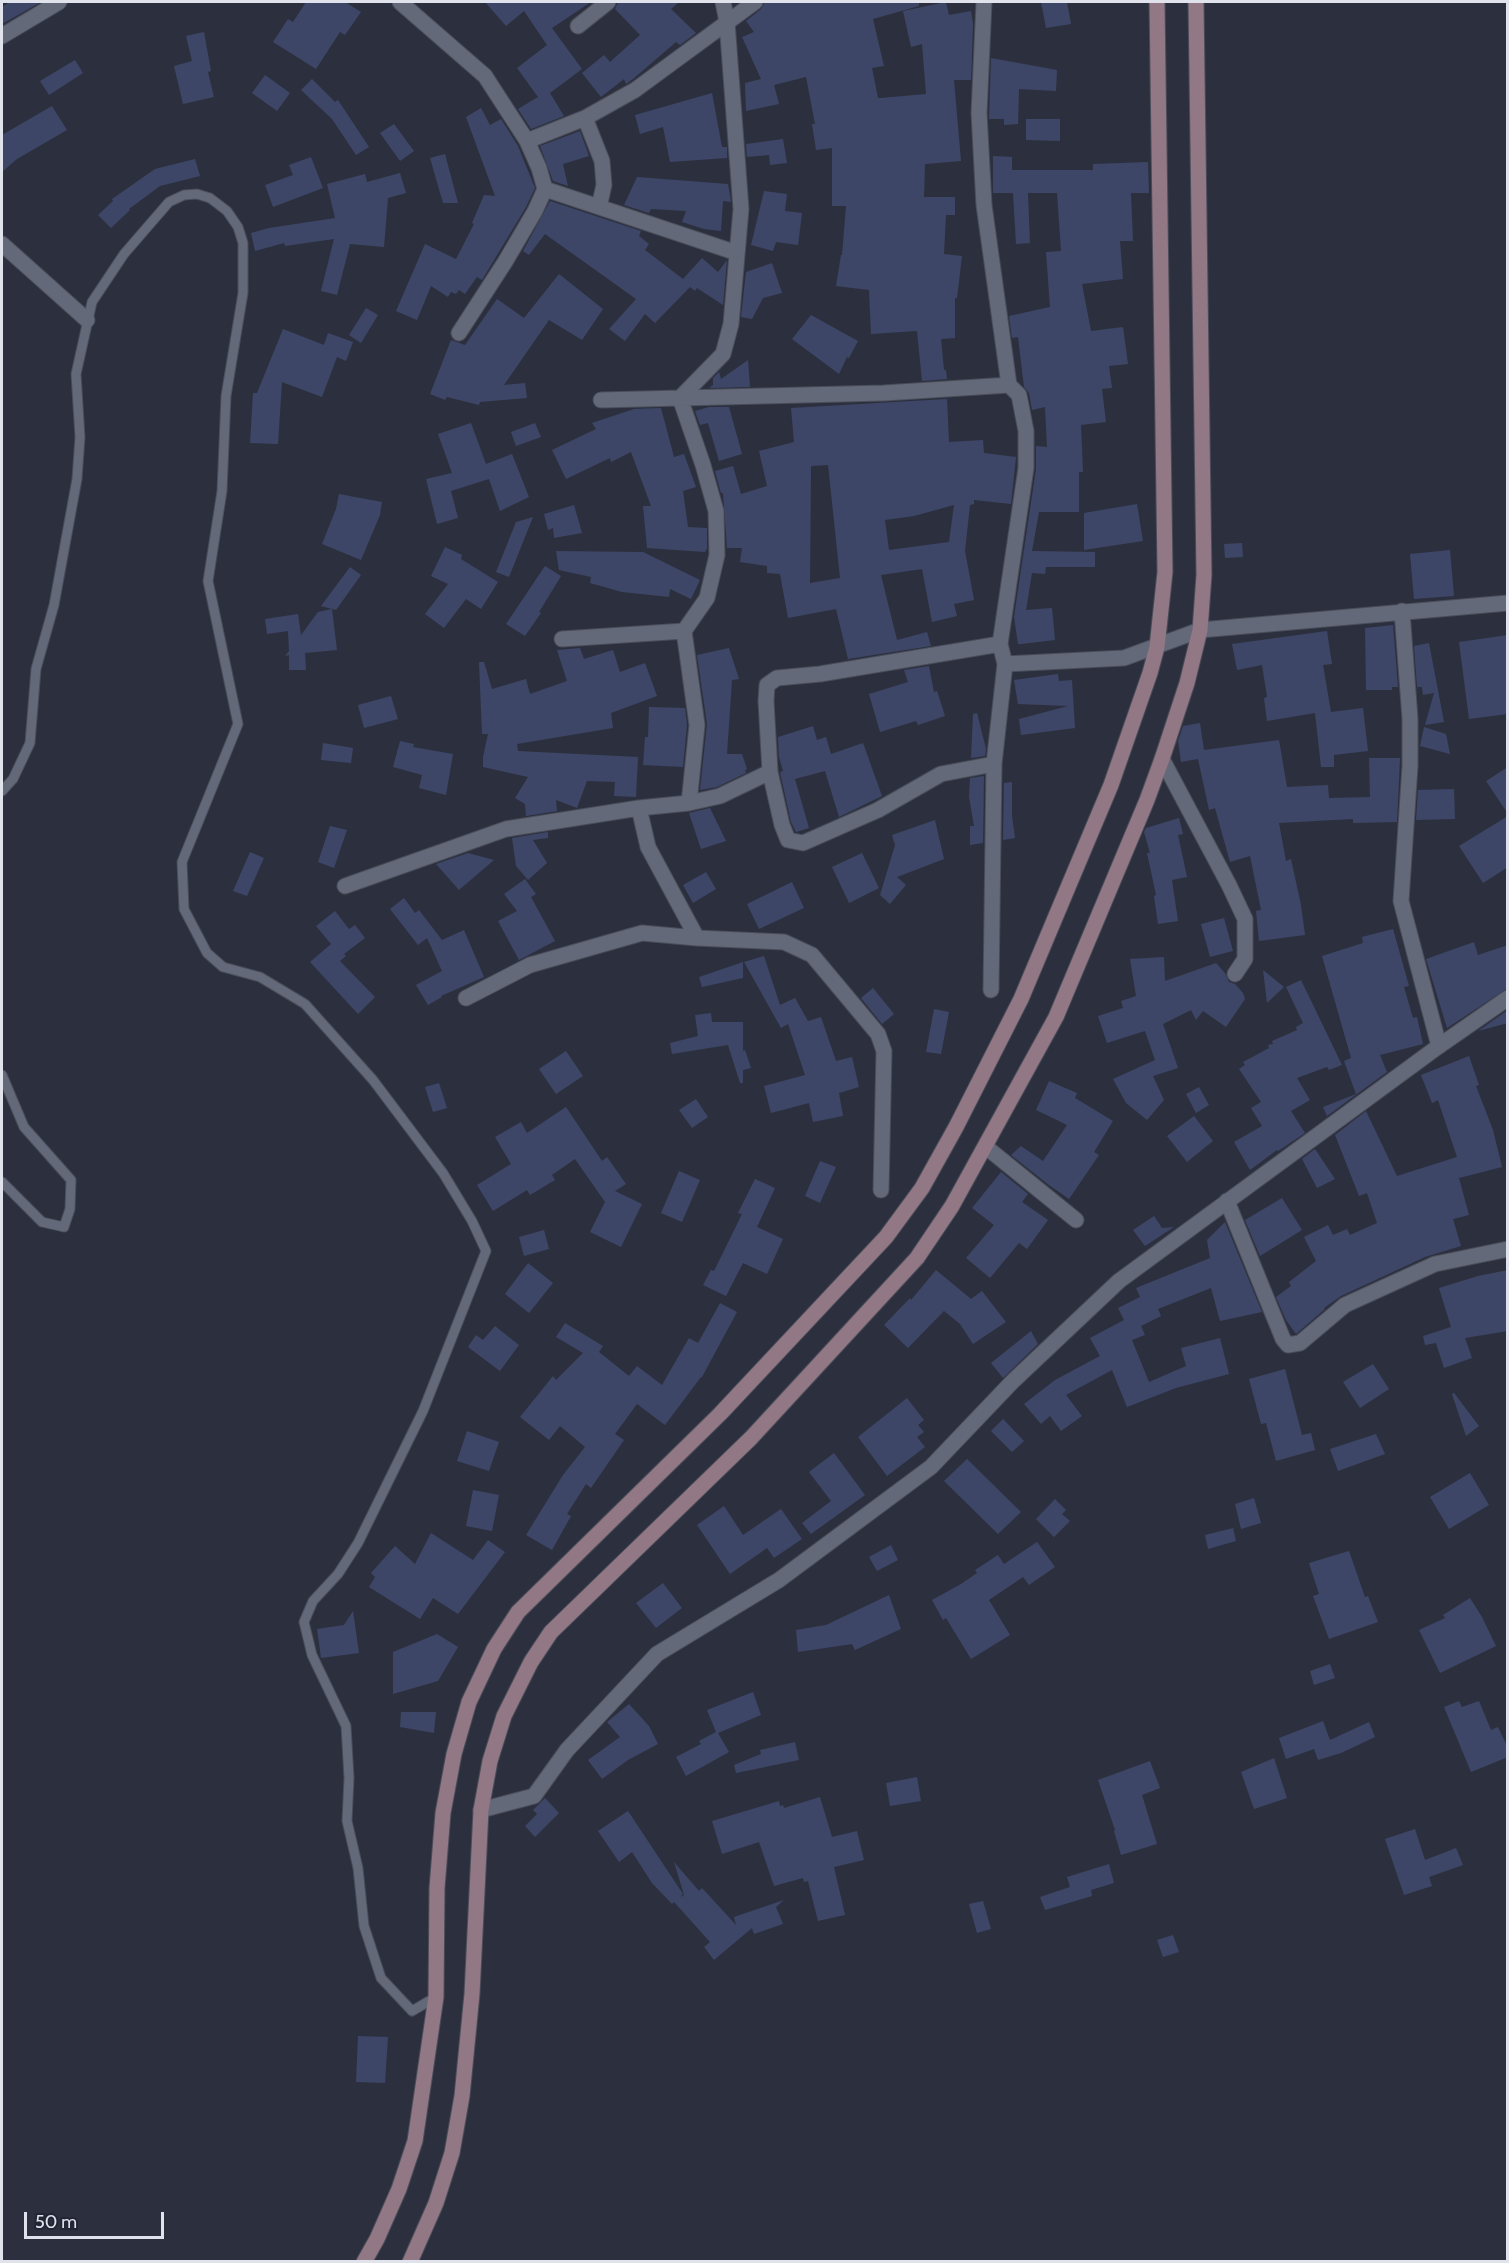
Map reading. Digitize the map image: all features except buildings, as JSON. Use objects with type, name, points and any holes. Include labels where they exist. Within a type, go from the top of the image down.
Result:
[{"type":"main road","points":[[364,2262],[395,2199],[416,2141],[436,1997],[437,1888],[443,1813],[454,1754],[469,1702],[494,1649],[518,1612],[720,1414],[886,1237],[922,1188],[956,1127],[1021,999],[1111,785],[1150,674],[1157,647],[1165,572],[1157,2]]},
{"type":"main road","points":[[410,2262],[436,2203],[452,2153],[462,2096],[471,1994],[481,1810],[490,1761],[504,1716],[531,1662],[551,1632],[751,1438],[917,1258],[952,1206],[1056,1017],[1162,759],[1187,683],[1200,630],[1204,576],[1196,2]]},
{"type":"street","points":[[2,36],[59,2]]},
{"type":"street","points":[[400,2],[485,76],[527,141],[545,189],[535,211],[505,262],[459,333]]},
{"type":"street","points":[[578,26],[608,2]]},
{"type":"street","points":[[680,398],[723,354],[731,324],[741,209],[727,22],[723,2]]},
{"type":"street","points":[[527,141],[585,118],[635,90],[755,2]]},
{"type":"street","points":[[984,2],[979,113],[984,205],[1009,385],[1018,395],[1026,431],[1026,468],[1000,644],[1005,664],[994,764],[991,990]]},
{"type":"street","points":[[585,118],[602,161],[604,185],[599,207]]},
{"type":"street","points":[[545,189],[737,253]]},
{"type":"street","points":[[2,244],[87,320]]},
{"type":"street","points":[[601,400],[884,393],[1009,385]]},
{"type":"street","points":[[680,398],[716,511],[717,555],[707,598],[684,631],[697,725],[689,803]]},
{"type":"street","points":[[1005,664],[1124,658],[1200,630],[1508,603]]},
{"type":"street","points":[[1402,611],[1410,719],[1410,766],[1401,901],[1439,1046]]},
{"type":"street","points":[[561,639],[684,631]]},
{"type":"street","points":[[994,764],[941,774],[878,810],[803,843],[788,840],[782,825],[771,772],[766,701],[767,686],[777,678],[820,674],[1000,644]]},
{"type":"street","points":[[1162,759],[1245,919],[1245,959],[1235,974]]},
{"type":"street","points":[[345,886],[506,829],[639,808],[689,803],[720,796],[771,772]]},
{"type":"street","points":[[639,808],[648,847],[697,938]]},
{"type":"street","points":[[466,998],[530,965],[642,933],[784,942],[812,955],[878,1034],[884,1051],[881,1190]]},
{"type":"street","points":[[481,1810],[534,1796],[567,1750],[657,1653],[779,1580],[932,1467],[1013,1381],[1119,1281],[1508,998]]},
{"type":"street","points":[[986,1147],[1076,1220]]},
{"type":"street","points":[[1227,1201],[1283,1339],[1288,1345],[1300,1343],[1345,1305],[1435,1264],[1508,1249]]},
{"type":"lane","points":[[2,791],[13,779],[30,743],[36,669],[54,605],[77,479],[80,437],[76,374],[92,302],[124,254],[169,202],[184,195],[197,194],[210,198],[227,211],[238,227],[243,243],[243,293],[226,396],[222,491],[208,581],[238,724],[182,862],[184,909],[207,953],[224,967],[260,977],[305,1004],[374,1080],[443,1173],[472,1221],[486,1251],[423,1411],[358,1543],[338,1574],[313,1601],[304,1622],[312,1655],[346,1726],[349,1778],[347,1821],[358,1868],[364,1926],[381,1978],[411,2011],[436,1997]]},
{"type":"lane","points":[[2,1076],[24,1127],[71,1180],[70,1209],[64,1227],[42,1222],[2,1182]]}]
